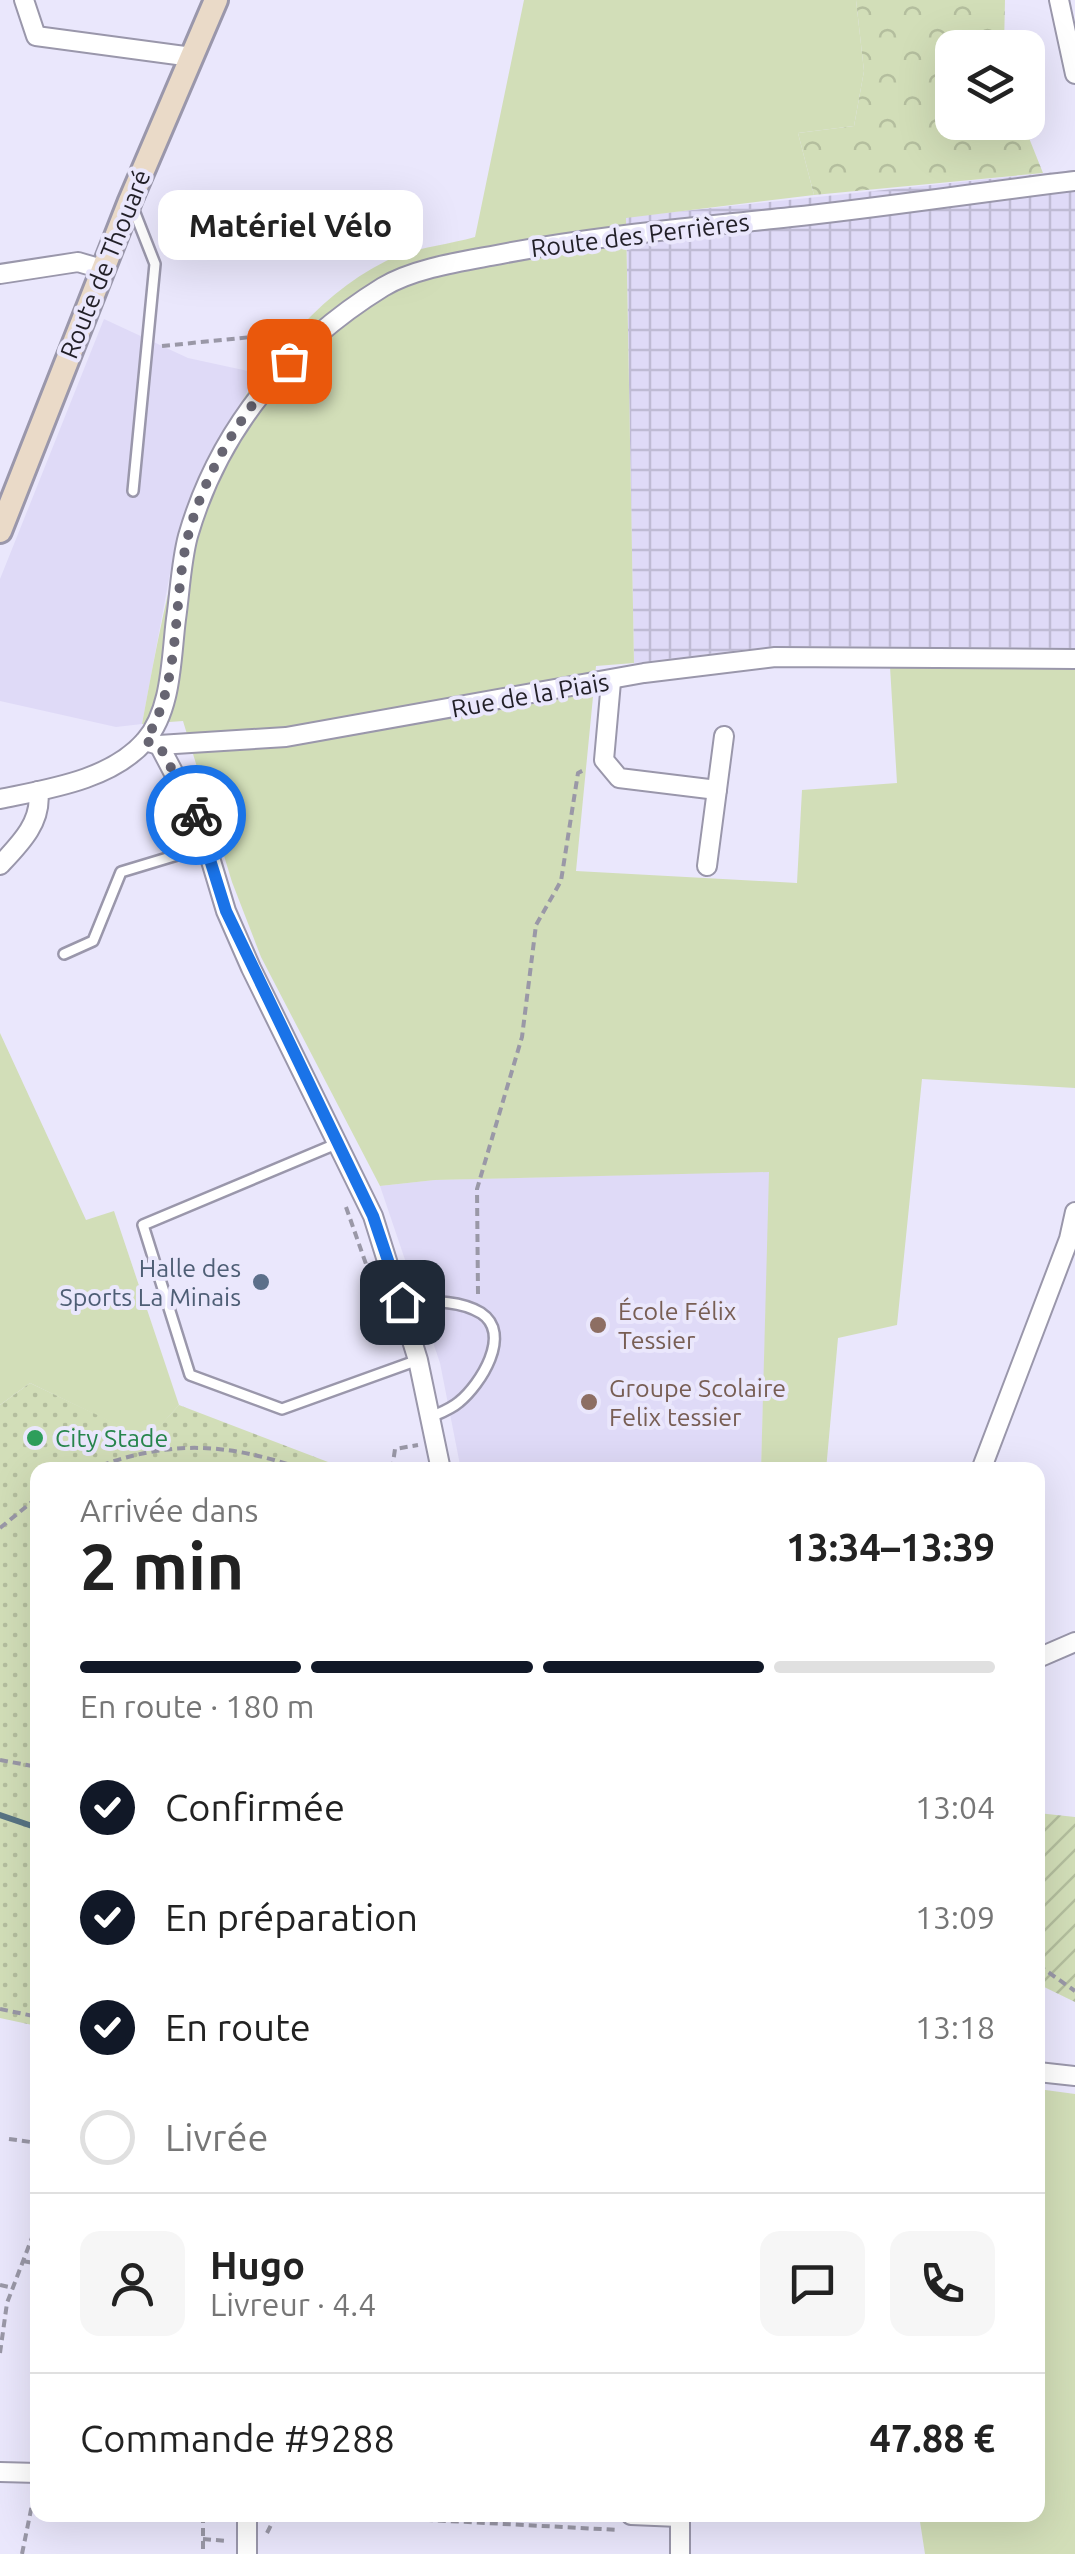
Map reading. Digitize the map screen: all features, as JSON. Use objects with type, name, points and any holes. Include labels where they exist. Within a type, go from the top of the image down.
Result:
[{"type":"street","points":[[24,0],[36,36],[192,58]]},
{"type":"street","name":"Route de Thouaré","points":[[0,531],[130,201],[216,0]]},
{"type":"street","points":[[1060,0],[1075,74]]},
{"type":"street","name":"Route des Perrières","points":[[152,743],[166,691],[188,538],[223,449],[262,389],[316,333],[388,284],[480,258],[592,236],[792,217],[1068,182]]},
{"type":"street","points":[[0,274],[78,262],[102,270]]},
{"type":"street","name":"Rue de la Piais","points":[[0,799],[38,791],[122,761],[152,743],[286,737],[775,657],[1075,659]]},
{"type":"street","points":[[611,682],[604,760],[618,778],[717,790]]},
{"type":"street","points":[[707,866],[724,736]]},
{"type":"street","points":[[152,743],[199,822],[226,911],[251,968],[373,1216],[418,1360],[424,1422],[438,1462]]},
{"type":"street","points":[[0,865],[22,842],[41,807],[38,791]]},
{"type":"street","points":[[984,1462],[1069,1239],[1075,1212]]},
{"type":"street","points":[[1045,1655],[1075,1642]]},
{"type":"street","points":[[1045,2073],[1075,2076]]},
{"type":"street","points":[[0,2472],[30,2474]]},
{"type":"street","points":[[246,2554],[247,2522]]},
{"type":"street","points":[[680,2522],[680,2554]]},
{"type":"lane","points":[[130,201],[155,264],[134,492]]},
{"type":"lane","points":[[64,954],[94,942],[121,872],[206,846]]},
{"type":"lane","points":[[339,1143],[143,1225],[190,1375],[282,1409],[418,1360]]},
{"type":"lane","points":[[402,1302],[450,1302],[479,1312],[492,1330],[488,1362],[457,1404],[424,1422]]},
{"type":"path","points":[[147,348],[316,333]]},
{"type":"path","points":[[479,1312],[477,1189],[522,1037],[536,925],[561,881],[578,773],[604,760]]},
{"type":"path","points":[[345,1206],[368,1270]]},
{"type":"path","points":[[421,1458],[424,1422]]},
{"type":"path","points":[[124,1462],[204,1444],[281,1462]]},
{"type":"path","points":[[0,1528],[30,1504]]},
{"type":"path","points":[[0,1760],[30,1766]]},
{"type":"path","points":[[1045,1970],[1075,1991]]},
{"type":"path","points":[[0,2008],[30,2016]]},
{"type":"path","points":[[9,2138],[30,2142]]},
{"type":"path","points":[[0,2353],[13,2288],[30,2244]]},
{"type":"path","points":[[24,2261],[30,2262]]},
{"type":"path","points":[[0,2286],[13,2288]]},
{"type":"path","points":[[22,2554],[30,2514]]},
{"type":"path","points":[[203,2522],[203,2554]]},
{"type":"path","points":[[266,2544],[274,2522]]},
{"type":"shaded area","points":[[1075,170],[1075,648],[775,646],[634,663],[626,217]]},
{"type":"shaded area","points":[[104,319],[188,358],[257,373],[201,479],[171,568],[142,724],[116,727],[0,701],[0,579]]},
{"type":"shaded area","name":"École Félix Tessier","points":[[770,1171],[761,1462],[459,1462],[440,1363],[380,1186],[435,1180]]},
{"type":"green space","points":[[524,0],[856,0],[864,71],[854,126],[798,133],[814,195],[626,218],[634,663],[596,666],[576,871],[797,883],[802,790],[897,783],[889,650],[1075,648],[1075,1088],[922,1079],[897,1325],[838,1338],[827,1462],[761,1462],[769,1172],[435,1180],[380,1186],[261,957],[232,882],[183,721],[142,724],[162,620],[189,518],[229,423],[257,379],[312,315],[372,268],[418,250],[475,237]]},
{"type":"green space","points":[[856,0],[1005,0],[1004,30],[935,30],[935,140],[1030,140],[1043,173],[814,195],[798,133],[854,126],[864,71]]},
{"type":"green space","points":[[0,1033],[86,1220],[114,1211],[179,1405],[148,1440],[30,1383],[0,1405]]},
{"type":"green space","points":[[30,1383],[148,1439],[179,1405],[328,1462],[30,1462],[30,2024],[0,2018],[0,1405]]},
{"type":"green space","points":[[1045,1814],[1075,1817],[1075,2002],[1045,1987]]},
{"type":"green space","points":[[1045,2090],[1075,2094],[1075,2554],[925,2554],[920,2522],[1045,2522]]},
{"type":"waterway","points":[[0,1815],[30,1825]]},
{"type":"way so far","points":[[196,815],[159,745],[145,741],[160,718],[166,691],[188,538],[223,449],[262,389],[289,361]]},
{"type":"place","name":"Matériel Vélo","points":[[289,361]]},
{"type":"place","name":"Halle des Sports La Minais","points":[[261,1282]]},
{"type":"place","name":"École Félix Tessier","points":[[598,1325]]},
{"type":"place","name":"Groupe Scolaire Felix tessier","points":[[589,1402]]},
{"type":"place","name":"City Stade","points":[[35,1438]]},
{"type":"route","points":[[196,815],[226,911],[373,1216],[402,1302]]}]
